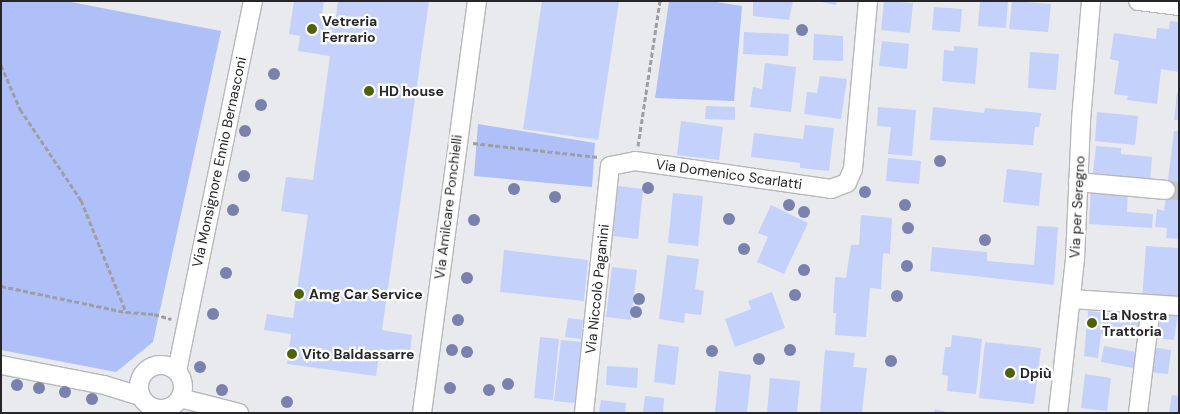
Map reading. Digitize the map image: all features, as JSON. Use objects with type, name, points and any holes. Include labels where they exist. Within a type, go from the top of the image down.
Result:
[{"type":"street","name":"Via Monsignore Ennio Bernasconi","points":[[176,395],[185,324],[253,1]]},
{"type":"street","name":"Via Amilcare Ponchielli","points":[[422,413],[477,1]]},
{"type":"street","name":"Via Domenico Scarlatti","points":[[610,166],[635,161],[831,188],[846,183],[853,169],[868,1]]},
{"type":"street","name":"Via per Seregno","points":[[1058,413],[1071,300],[1092,1]]},
{"type":"street","points":[[1138,1],[1179,6]]},
{"type":"street","name":"Via Niccolò Paganini","points":[[584,413],[610,166]]},
{"type":"street","points":[[1078,182],[1166,190]]},
{"type":"street","points":[[1071,300],[1179,306]]},
{"type":"street","points":[[1138,413],[1151,305]]},
{"type":"street","name":"Via Monsignore Ennio Bernasconi","points":[[144,398],[144,372],[158,365],[185,324]]},
{"type":"street","points":[[1,365],[104,385],[144,398],[163,410],[176,395]]},
{"type":"street","points":[[158,365],[176,395],[216,408],[239,413]]},
{"type":"path","points":[[635,161],[660,1]]},
{"type":"path","points":[[1,65],[20,109],[82,200],[126,312]]},
{"type":"path","points":[[457,142],[594,154],[610,166]]},
{"type":"path","points":[[1,286],[126,312],[154,314],[185,324]]},
{"type":"shaded area","points":[[1,1],[66,1],[221,31],[153,342],[116,372],[1,350]]},
{"type":"shaded area","points":[[669,1],[710,1],[742,6],[734,101],[655,98]]},
{"type":"shaded area","points":[[478,124],[595,143],[592,187],[474,176]]},
{"type":"building","points":[[294,1],[324,1],[321,22],[335,24],[338,1],[429,1],[382,330],[412,335],[410,353],[380,349],[376,376],[287,364],[291,334],[264,330],[267,314],[293,318],[308,215],[281,211],[286,177],[313,180],[330,56],[298,51],[300,36],[289,34]]},
{"type":"building","points":[[542,1],[619,1],[598,140],[523,129]]},
{"type":"building","points":[[753,1],[793,1],[789,20],[753,16]]},
{"type":"building","points":[[821,1],[837,1],[836,5]]},
{"type":"building","points":[[884,1],[913,3],[910,33],[881,30]]},
{"type":"building","points":[[980,1],[1008,1],[1006,28],[978,26]]},
{"type":"building","points":[[1012,1],[1051,4],[1048,32],[1009,29]]},
{"type":"building","points":[[934,7],[962,9],[960,32],[932,30]]},
{"type":"building","points":[[1170,21],[1179,22],[1179,72],[1161,69],[1157,104],[1127,100],[1128,96],[1114,94],[1119,61],[1110,59],[1114,33],[1156,39],[1157,28],[1169,29]]},
{"type":"building","points":[[744,32],[789,34],[788,56],[743,54]]},
{"type":"building","points":[[814,34],[843,36],[843,61],[813,60]]},
{"type":"building","points":[[882,41],[909,44],[907,69],[879,66]]},
{"type":"building","points":[[954,46],[978,48],[975,84],[942,81],[944,50],[954,51]]},
{"type":"building","points":[[1030,52],[1059,54],[1056,90],[1028,88]]},
{"type":"building","points":[[765,63],[796,67],[791,112],[750,107],[753,87],[762,89]]},
{"type":"building","points":[[820,76],[847,79],[841,119],[804,114],[807,92],[817,93]]},
{"type":"building","points":[[1177,93],[1179,93],[1179,120],[1174,120]]},
{"type":"building","points":[[706,106],[735,107],[735,120],[705,119]]},
{"type":"building","points":[[878,107],[916,110],[912,156],[888,154],[891,127],[877,126]]},
{"type":"building","points":[[933,107],[984,113],[985,108],[1041,113],[1039,127],[1035,127],[1033,145],[930,140]]},
{"type":"building","points":[[1097,112],[1138,116],[1135,145],[1095,141]]},
{"type":"building","points":[[681,121],[723,127],[719,160],[677,155]]},
{"type":"building","points":[[805,125],[834,128],[829,171],[800,168],[800,163],[751,157],[754,133],[803,139]]},
{"type":"building","points":[[1174,131],[1179,131],[1179,239],[1166,238],[1167,228],[1155,227],[1157,209],[1164,211]]},
{"type":"building","points":[[1096,146],[1121,148],[1121,154],[1152,157],[1150,180],[1093,173]]},
{"type":"building","points":[[888,158],[921,161],[919,184],[886,181]]},
{"type":"building","points":[[1007,169],[1042,173],[1039,206],[1003,202]]},
{"type":"building","points":[[618,186],[643,189],[638,239],[613,236]]},
{"type":"building","points":[[1091,186],[1128,188],[1127,212],[1153,214],[1152,228],[1089,224]]},
{"type":"building","points":[[673,193],[703,196],[698,246],[668,243]]},
{"type":"building","points":[[771,205],[808,223],[784,274],[757,262],[768,237],[758,233]]},
{"type":"building","points":[[861,215],[892,218],[890,254],[883,253],[881,289],[870,288],[866,337],[835,335],[836,313],[833,313],[835,277],[846,278],[851,245],[859,245]]},
{"type":"building","points":[[1037,226],[1058,227],[1054,285],[930,271],[932,247],[987,252],[987,261],[1034,265]]},
{"type":"building","points":[[1146,246],[1179,248],[1178,303],[1142,301]]},
{"type":"building","points":[[504,250],[588,260],[584,301],[500,292]]},
{"type":"building","points":[[667,255],[699,259],[695,289],[704,291],[701,315],[685,313],[684,323],[659,319]]},
{"type":"building","points":[[612,267],[637,270],[631,320],[606,317]]},
{"type":"building","points":[[772,292],[785,328],[735,347],[725,319],[751,309],[748,301]]},
{"type":"building","points":[[1156,310],[1178,313],[1174,340],[1153,338]]},
{"type":"building","points":[[1088,311],[1144,317],[1143,331],[1115,329],[1115,335],[1101,334],[1098,358],[1084,356]]},
{"type":"building","points":[[568,318],[583,320],[581,339],[565,337]]},
{"type":"building","points":[[952,335],[982,339],[976,394],[947,391],[948,376],[942,375],[945,347],[951,347]]},
{"type":"building","points":[[540,337],[559,339],[553,400],[534,398]]},
{"type":"building","points":[[561,340],[582,342],[575,403],[554,401]]},
{"type":"building","name":"Dpiù","points":[[985,342],[1041,348],[1034,404],[979,398]]},
{"type":"building","points":[[658,344],[679,347],[675,385],[654,382]]},
{"type":"building","points":[[1104,346],[1142,353],[1139,369],[1101,362]]},
{"type":"building","points":[[1151,347],[1171,350],[1168,374],[1148,372]]},
{"type":"building","points":[[825,350],[855,353],[853,367],[867,368],[862,412],[820,413]]},
{"type":"building","points":[[607,366],[638,368],[637,388],[606,385]]},
{"type":"building","points":[[719,371],[751,375],[747,413],[715,413]]},
{"type":"building","points":[[1085,374],[1111,378],[1107,411],[1081,408]]},
{"type":"building","points":[[770,378],[800,381],[797,413],[767,413]]},
{"type":"building","points":[[1172,395],[1179,396],[1179,413],[1169,413]]},
{"type":"building","points":[[645,396],[664,398],[663,413],[643,413]]},
{"type":"building","points":[[601,400],[626,403],[625,413],[599,413]]},
{"type":"building","points":[[935,409],[947,412],[947,413],[934,413]]},
{"type":"tunnel","points":[[1166,190],[1179,191]]},
{"type":"place","name":"Vetreria Ferrario","points":[[312,29]]},
{"type":"place","name":"HD house","points":[[369,91]]},
{"type":"place","name":"Amg Car Service","points":[[299,294]]},
{"type":"place","name":"La Nostra Trattoria","points":[[1092,323]]},
{"type":"place","name":"Vito Baldassarre","points":[[292,354]]},
{"type":"place","name":"Dpiù","points":[[1010,373]]}]
